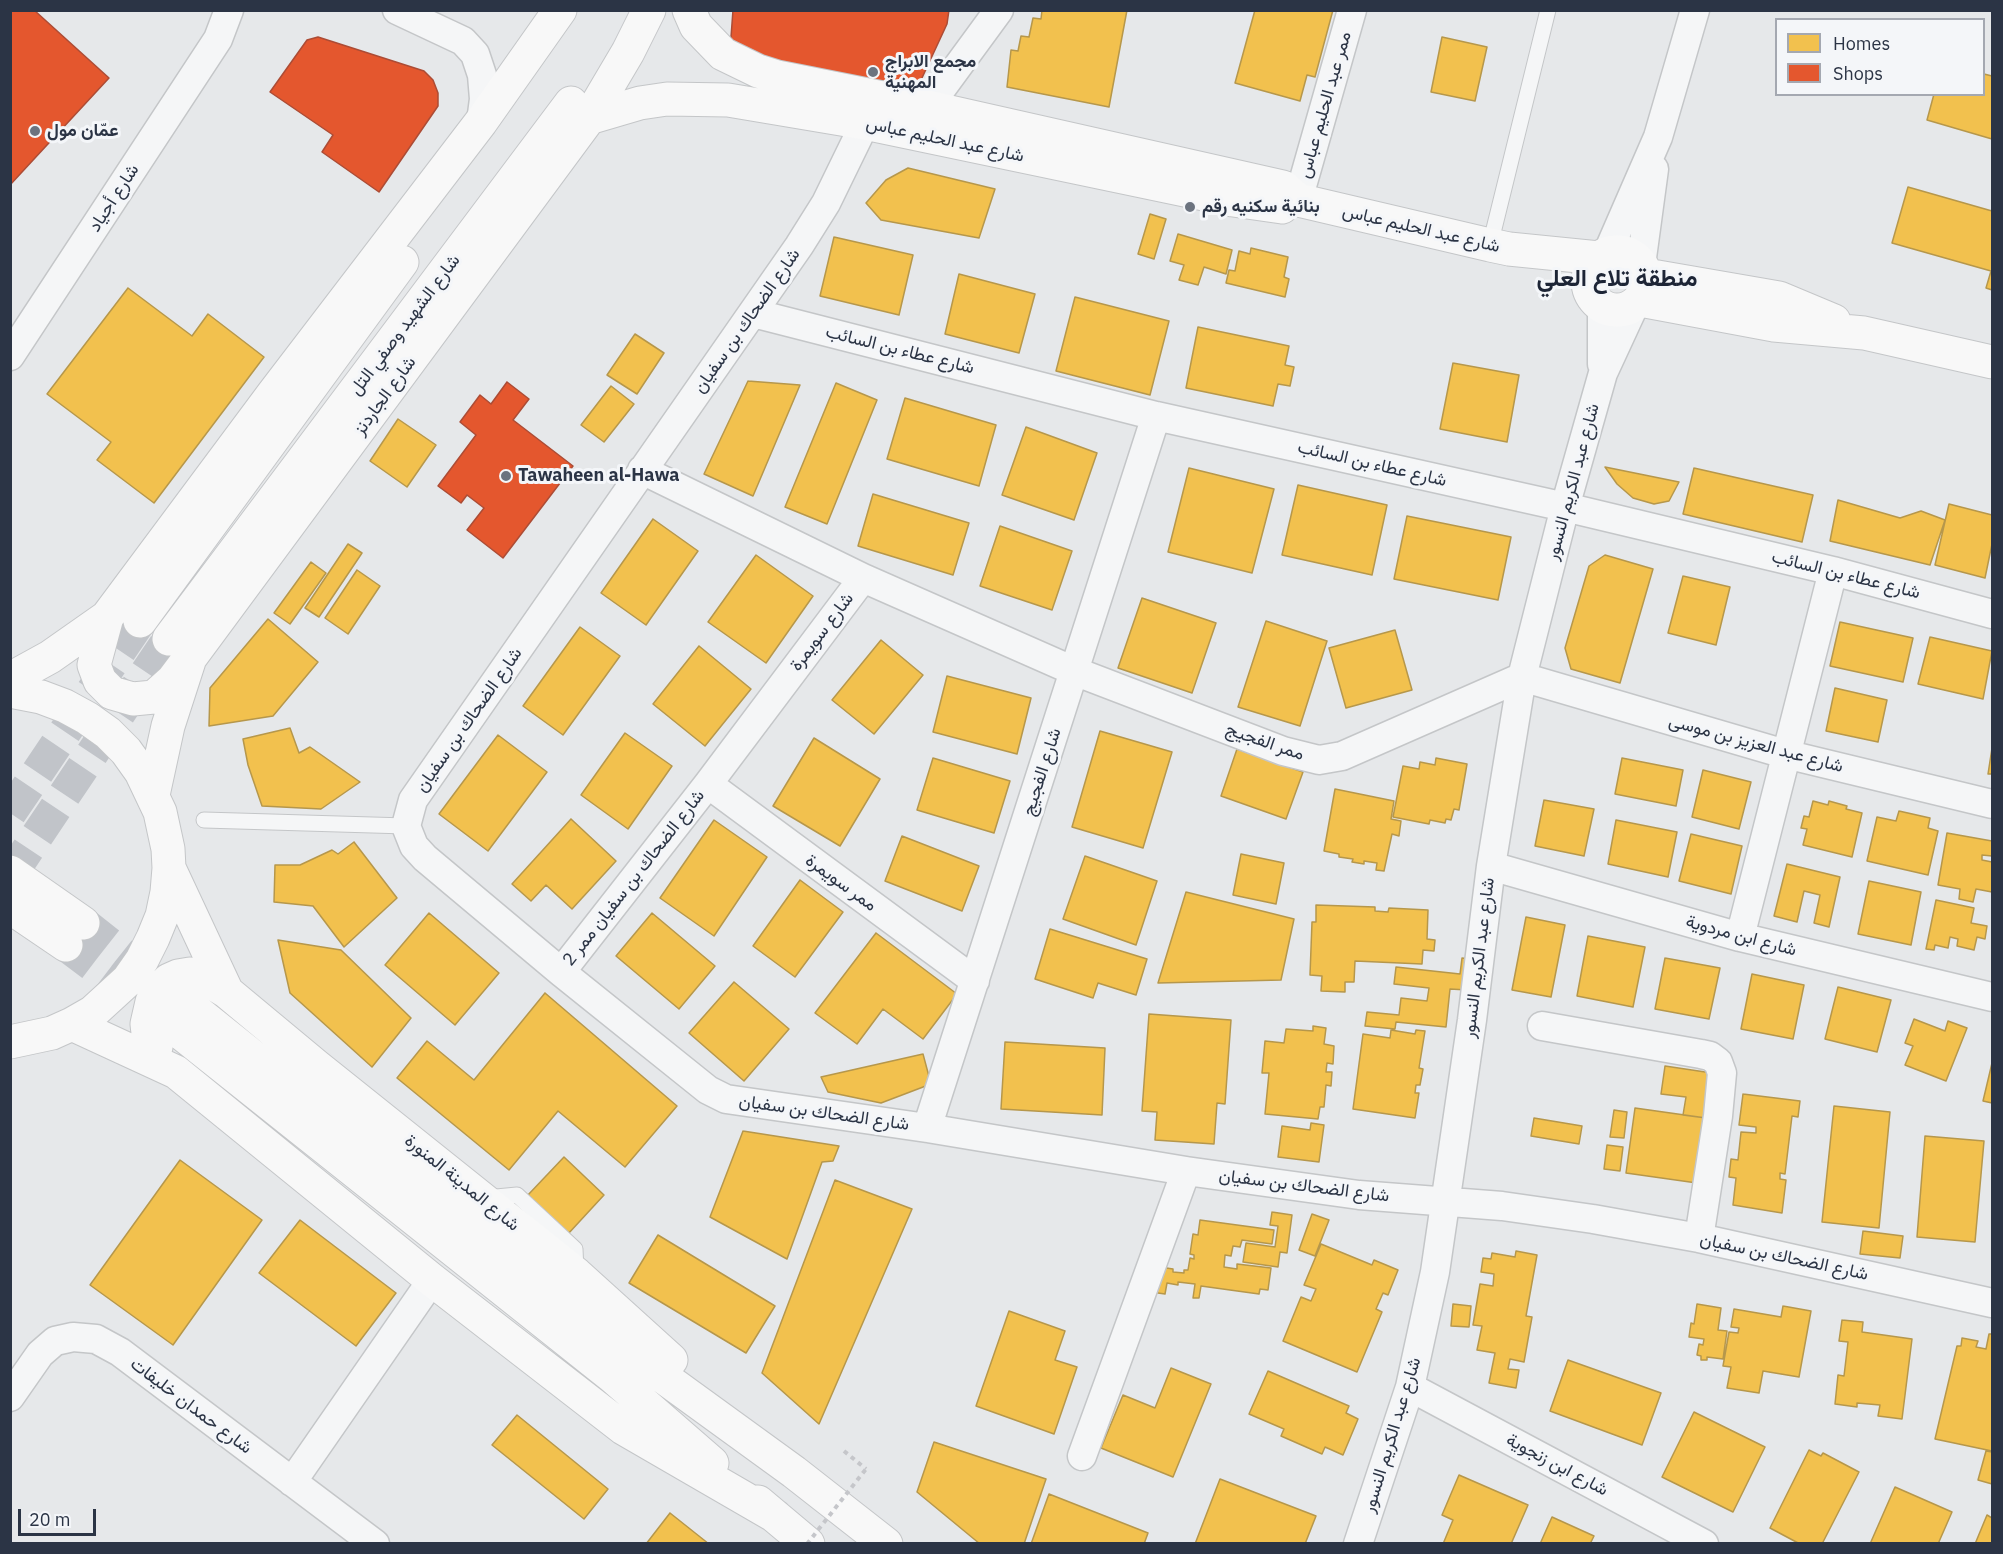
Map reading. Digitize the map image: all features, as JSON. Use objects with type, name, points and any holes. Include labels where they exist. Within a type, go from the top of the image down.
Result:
[{"type":"street","name":"شارع أجياد","points":[[10,356],[218,39],[229,10]]},
{"type":"street","name":"شارع أجياد","points":[[218,39],[250,10]]},
{"type":"street","points":[[397,10],[463,41],[475,54],[482,75],[484,99],[481,122]]},
{"type":"street","points":[[10,679],[50,657],[107,617],[287,375],[481,122],[561,10]]},
{"type":"street","points":[[140,621],[582,10]]},
{"type":"street","name":"شارع الشهيد وصفي التل","points":[[180,649],[642,10]]},
{"type":"street","name":"شارع الجاردنز","points":[[153,795],[168,726],[180,649],[589,118],[628,52],[649,10]]},
{"type":"street","name":"شارع عبد الحليم عباس","points":[[689,10],[696,26],[712,45],[723,54],[758,71],[1282,187],[1298,200],[1499,247],[1625,291],[1774,325],[1864,333],[1992,362]]},
{"type":"street","points":[[928,107],[999,10]]},
{"type":"street","name":"ممر عبد الحليم عباس","points":[[1298,200],[1352,10]]},
{"type":"street","name":"شارع عبد الكريم النسور","points":[[1358,1544],[1410,1387],[1435,1272],[1447,1201],[1491,866],[1522,677],[1565,507],[1625,291],[1658,137],[1695,10]]},
{"type":"street","name":"شارع عبد الحليم عباس","points":[[589,118],[640,103],[667,99],[728,100],[865,123],[1233,200],[1280,207],[1298,200]]},
{"type":"street","name":"شارع الضحاك بن سفيان","points":[[865,123],[826,203],[799,246],[413,800],[406,826],[414,846],[425,858],[561,972],[708,1090],[726,1099],[927,1128],[1186,1171],[1359,1195],[1513,1207],[1700,1238],[1992,1303]]},
{"type":"street","name":"شارع عبد الكريم النسور","points":[[1603,256],[1658,137]]},
{"type":"street","name":"شارع عبد الحليم عباس","points":[[1499,247],[1603,256],[1616,252],[1626,253],[1635,258],[1625,291]]},
{"type":"street","points":[[1603,256],[1592,265],[1588,284],[1625,291]]},
{"type":"street","name":"شارع عطاء بن السائب","points":[[753,313],[1156,416],[1565,507],[1833,571],[1992,614]]},
{"type":"street","name":"شارع الفجيج","points":[[927,1128],[1156,416]]},
{"type":"street","points":[[642,470],[863,578]]},
{"type":"street","points":[[1740,937],[1833,571]]},
{"type":"street","name":"شارع سويمرة","points":[[708,784],[863,578],[1074,671]]},
{"type":"street","points":[[107,617],[94,664],[100,681],[112,693],[133,699],[154,697],[173,680],[180,649]]},
{"type":"street","name":"ممر الفجيج","points":[[1074,671],[1283,751],[1319,760],[1342,756],[1522,677]]},
{"type":"street","name":"شارع عبد العزيز بن موسى","points":[[1522,677],[1785,754],[1992,804]]},
{"type":"street","points":[[10,692],[40,697],[65,706],[108,733],[126,751],[141,772],[153,795],[165,831],[169,868],[162,916],[142,960],[128,980],[93,1012],[72,1024],[52,1033],[10,1042]]},
{"type":"street","name":"شارع الضحاك بن سفيان ممر 2","points":[[561,972],[708,784]]},
{"type":"street","name":"ممر سويمرة","points":[[708,784],[975,981]]},
{"type":"street","name":"شارع ابن مردوية","points":[[1491,866],[1740,937],[1991,992]]},
{"type":"street","name":"شارع المدينة المنورة","points":[[169,868],[227,992],[576,1274],[794,1472]]},
{"type":"street","points":[[10,872],[75,934],[10,907]]},
{"type":"street","points":[[176,1072],[162,1056],[148,1033],[147,1024],[156,993],[169,981],[178,976],[190,974],[209,981],[227,992]]},
{"type":"street","name":"شارع المدينة المنورة","points":[[807,1544],[612,1376],[175,1012],[554,1297],[794,1472],[885,1544]]},
{"type":"street","name":"شارع المدينة المنورة","points":[[72,1024],[176,1072],[432,1280],[623,1428],[775,1516]]},
{"type":"street","points":[[1542,1026],[1701,1054],[1710,1056],[1718,1062],[1722,1073],[1718,1116],[1700,1238]]},
{"type":"street","points":[[1082,1456],[1186,1171]]},
{"type":"street","points":[[292,1482],[432,1280]]},
{"type":"street","name":"شارع حمدان خليفات","points":[[10,1397],[40,1354],[55,1341],[73,1336],[96,1339],[120,1352],[375,1544]]},
{"type":"street","name":"شارع ابن زنجوية","points":[[1410,1387],[1704,1544]]},
{"type":"lane","points":[[1499,247],[1548,10]]},
{"type":"lane","points":[[204,820],[406,826]]},
{"type":"path","points":[[807,1544],[866,1469],[843,1451]]},
{"type":"building: Homes","points":[[1042,10],[1127,10],[1109,107],[1007,87],[1011,50],[1018,51],[1021,36],[1029,37],[1033,18],[1041,19]]},
{"type":"building: Homes","points":[[1255,10],[1333,10],[1315,77],[1307,75],[1300,101],[1235,83]]},
{"type":"building: Homes","points":[[1442,37],[1487,47],[1475,101],[1431,92]]},
{"type":"building: Homes","points":[[1985,74],[1992,76],[1992,139],[1927,120],[1933,96],[1985,96]]},
{"type":"building: Homes","points":[[908,168],[995,189],[979,238],[881,220],[866,203],[886,180]]},
{"type":"building: Homes","points":[[1908,187],[1992,211],[1992,290],[1986,288],[1991,271],[1892,243]]},
{"type":"building: Homes","points":[[1150,214],[1166,219],[1154,259],[1138,254]]},
{"type":"building: Homes","points":[[1178,234],[1232,250],[1226,274],[1204,267],[1198,285],[1179,280],[1184,265],[1170,261]]},
{"type":"building: Homes","points":[[834,237],[913,255],[899,315],[820,296]]},
{"type":"building: Homes","points":[[1251,248],[1288,257],[1284,277],[1289,279],[1285,297],[1226,283],[1229,270],[1235,271],[1239,251],[1250,254]]},
{"type":"building: Homes","points":[[959,274],[1035,294],[1019,353],[945,334]]},
{"type":"building: Homes","points":[[128,288],[192,336],[208,314],[264,357],[154,503],[97,460],[111,442],[47,394]]},
{"type":"building: Homes","points":[[1075,297],[1169,321],[1150,395],[1056,371]]},
{"type":"building: Homes","points":[[1198,327],[1289,346],[1285,365],[1294,367],[1290,386],[1278,384],[1273,406],[1186,388]]},
{"type":"building: Homes","points":[[635,334],[664,353],[637,394],[607,375]]},
{"type":"building: Homes","points":[[1453,363],[1519,375],[1507,442],[1440,429]]},
{"type":"building: Homes","points":[[748,381],[800,385],[753,496],[704,474]]},
{"type":"building: Homes","points":[[836,383],[877,400],[827,524],[785,507]]},
{"type":"building: Homes","points":[[611,386],[634,404],[604,442],[581,425]]},
{"type":"building: Homes","points":[[905,398],[996,425],[979,486],[887,459]]},
{"type":"building: Homes","points":[[398,419],[436,445],[407,487],[370,461]]},
{"type":"building: Homes","points":[[1026,427],[1097,453],[1074,520],[1002,495]]},
{"type":"building: Homes","points":[[1605,467],[1679,482],[1669,501],[1654,504],[1633,498],[1617,484]]},
{"type":"building: Homes","points":[[1189,468],[1274,489],[1252,573],[1168,552]]},
{"type":"building: Homes","points":[[1694,468],[1813,495],[1802,542],[1683,514]]},
{"type":"building: Homes","points":[[1298,485],[1387,505],[1372,575],[1282,555]]},
{"type":"building: Homes","points":[[873,494],[969,523],[953,575],[858,546]]},
{"type":"building: Homes","points":[[1838,500],[1900,518],[1921,511],[1945,520],[1930,565],[1830,541]]},
{"type":"building: Homes","points":[[1949,504],[1992,515],[1992,544],[1985,578],[1935,565]]},
{"type":"building: Homes","points":[[1407,516],[1511,537],[1498,600],[1394,579]]},
{"type":"building: Homes","points":[[653,519],[698,551],[646,625],[601,593]]},
{"type":"building: Homes","points":[[1000,526],[1072,551],[1052,610],[980,586]]},
{"type":"building: Homes","points":[[348,544],[362,553],[319,617],[305,608]]},
{"type":"building: Homes","points":[[756,555],[813,596],[766,663],[708,622]]},
{"type":"building: Homes","points":[[1605,555],[1653,569],[1620,683],[1571,669],[1565,648],[1589,566]]},
{"type":"building: Homes","points":[[311,562],[326,573],[290,624],[274,613]]},
{"type":"building: Homes","points":[[357,570],[380,586],[348,634],[325,618]]},
{"type":"building: Homes","points":[[1683,576],[1730,587],[1716,645],[1668,633]]},
{"type":"building: Homes","points":[[1142,598],[1216,623],[1192,693],[1118,668]]},
{"type":"building: Homes","points":[[268,619],[318,662],[273,716],[209,726],[210,688]]},
{"type":"building: Homes","points":[[1266,621],[1327,641],[1300,726],[1238,707]]},
{"type":"building: Homes","points":[[1840,622],[1913,638],[1903,682],[1830,666]]},
{"type":"building: Homes","points":[[580,627],[620,656],[563,735],[523,706]]},
{"type":"building: Homes","points":[[1395,630],[1412,690],[1346,708],[1329,648]]},
{"type":"building: Homes","points":[[1930,637],[1992,651],[1983,699],[1918,684]]},
{"type":"building: Homes","points":[[881,640],[923,675],[874,734],[832,700]]},
{"type":"building: Homes","points":[[699,646],[751,689],[705,746],[653,704]]},
{"type":"building: Homes","points":[[947,676],[1031,698],[1017,754],[933,732]]},
{"type":"building: Homes","points":[[1835,688],[1887,700],[1878,742],[1826,731]]},
{"type":"building: Homes","points":[[290,728],[299,753],[310,747],[360,782],[321,809],[262,806],[248,765],[243,739]]},
{"type":"building: Homes","points":[[1100,731],[1172,752],[1143,848],[1072,827]]},
{"type":"building: Homes","points":[[625,733],[672,766],[628,829],[581,795]]},
{"type":"building: Homes","points":[[498,735],[547,772],[488,851],[439,814]]},
{"type":"building: Homes","points":[[814,738],[880,779],[840,846],[773,806]]},
{"type":"building: Homes","points":[[1992,748],[1992,774],[1988,774]]},
{"type":"building: Homes","points":[[1237,749],[1303,772],[1286,819],[1221,796]]},
{"type":"building: Homes","points":[[933,758],[1010,781],[994,833],[917,810]]},
{"type":"building: Homes","points":[[1436,758],[1467,764],[1459,810],[1454,809],[1451,820],[1446,819],[1445,823],[1430,820],[1429,824],[1393,817],[1403,766],[1419,769],[1420,762],[1435,765]]},
{"type":"building: Homes","points":[[1622,758],[1683,770],[1676,806],[1615,794]]},
{"type":"building: Homes","points":[[1703,770],[1751,782],[1739,829],[1692,817]]},
{"type":"building: Homes","points":[[1335,789],[1394,801],[1391,819],[1401,821],[1399,836],[1392,834],[1384,871],[1376,870],[1377,863],[1352,862],[1353,859],[1324,851]]},
{"type":"building: Homes","points":[[1544,800],[1594,809],[1584,856],[1535,846]]},
{"type":"building: Homes","points":[[1813,801],[1828,805],[1829,801],[1862,813],[1852,857],[1803,845],[1807,829],[1801,828],[1804,816],[1809,817]]},
{"type":"building: Homes","points":[[1899,811],[1930,818],[1928,828],[1938,831],[1928,875],[1867,861],[1877,817],[1896,821]]},
{"type":"building: Homes","points":[[571,819],[616,861],[572,909],[546,885],[531,901],[512,884]]},
{"type":"building: Homes","points":[[714,820],[767,857],[714,936],[660,898]]},
{"type":"building: Homes","points":[[1616,820],[1677,832],[1668,877],[1608,864]]},
{"type":"building: Homes","points":[[1947,833],[1992,841],[1992,856],[1982,855],[1982,860],[1992,862],[1992,892],[1976,889],[1973,902],[1959,899],[1960,889],[1938,885]]},
{"type":"building: Homes","points":[[1691,834],[1742,846],[1731,894],[1679,881]]},
{"type":"building: Homes","points":[[902,836],[979,866],[962,911],[885,881]]},
{"type":"building: Homes","points":[[354,842],[397,898],[344,947],[313,906],[274,902],[275,865],[300,865],[332,850],[338,854]]},
{"type":"building: Homes","points":[[1241,854],[1284,863],[1276,904],[1233,895]]},
{"type":"building: Homes","points":[[1085,856],[1157,881],[1136,945],[1063,919]]},
{"type":"building: Homes","points":[[1787,864],[1840,877],[1829,927],[1814,923],[1820,895],[1804,891],[1797,922],[1774,916]]},
{"type":"building: Homes","points":[[800,880],[843,912],[795,977],[753,946]]},
{"type":"building: Homes","points":[[1869,881],[1921,892],[1911,945],[1858,934]]},
{"type":"building: Homes","points":[[1186,892],[1294,919],[1281,980],[1158,983]]},
{"type":"building: Homes","points":[[1936,900],[1974,908],[1971,923],[1987,926],[1985,939],[1977,937],[1974,950],[1957,946],[1958,939],[1950,937],[1948,948],[1935,945],[1934,950],[1926,949]]},
{"type":"building: Homes","points":[[1316,905],[1375,907],[1375,911],[1388,912],[1389,908],[1428,910],[1427,939],[1435,940],[1434,951],[1423,950],[1422,964],[1355,961],[1354,982],[1345,982],[1345,992],[1321,991],[1322,976],[1310,975],[1312,922],[1316,922]]},
{"type":"building: Homes","points":[[429,913],[499,973],[455,1025],[385,965]]},
{"type":"building: Homes","points":[[652,913],[715,966],[679,1009],[616,956]]},
{"type":"building: Homes","points":[[1526,917],[1565,925],[1551,997],[1512,990]]},
{"type":"building: Homes","points":[[1050,929],[1147,959],[1136,995],[1098,983],[1093,998],[1035,979]]},
{"type":"building: Homes","points":[[876,933],[957,994],[923,1039],[883,1009],[857,1044],[815,1013]]},
{"type":"building: Homes","points":[[1588,936],[1645,947],[1633,1007],[1577,996]]},
{"type":"building: Homes","points":[[278,940],[341,950],[411,1018],[372,1067],[290,993]]},
{"type":"building: Homes","points":[[1462,958],[1470,959],[1467,990],[1450,989],[1446,1027],[1396,1022],[1395,1029],[1365,1026],[1367,1012],[1399,1015],[1401,998],[1427,1001],[1429,988],[1394,984],[1396,967],[1460,974]]},
{"type":"building: Homes","points":[[1665,958],[1720,968],[1709,1019],[1655,1009]]},
{"type":"building: Homes","points":[[1752,974],[1804,985],[1793,1039],[1741,1029]]},
{"type":"building: Homes","points":[[734,982],[789,1029],[744,1081],[689,1033]]},
{"type":"building: Homes","points":[[1838,987],[1891,1000],[1877,1052],[1825,1039]]},
{"type":"building: Homes","points":[[545,993],[677,1106],[625,1167],[558,1111],[509,1170],[397,1078],[427,1041],[474,1080]]},
{"type":"building: Homes","points":[[1149,1014],[1231,1020],[1225,1104],[1217,1103],[1214,1144],[1155,1140],[1157,1112],[1142,1111]]},
{"type":"building: Homes","points":[[1914,1019],[1945,1031],[1948,1021],[1967,1028],[1946,1081],[1905,1065],[1913,1046],[1905,1043]]},
{"type":"building: Homes","points":[[1313,1026],[1326,1028],[1324,1044],[1334,1046],[1333,1064],[1327,1063],[1326,1072],[1332,1072],[1331,1086],[1326,1085],[1324,1107],[1320,1107],[1318,1119],[1265,1114],[1269,1073],[1262,1073],[1265,1041],[1284,1043],[1286,1029],[1313,1031]]},
{"type":"building: Homes","points":[[1391,1030],[1415,1034],[1416,1030],[1425,1031],[1419,1068],[1423,1069],[1420,1085],[1416,1085],[1415,1093],[1419,1093],[1415,1118],[1353,1109],[1363,1034],[1390,1038]]},
{"type":"building: Homes","points":[[1005,1042],[1105,1048],[1102,1115],[1001,1109]]},
{"type":"building: Homes","points":[[923,1054],[931,1084],[881,1103],[828,1092],[821,1077]]},
{"type":"building: Homes","points":[[1992,1063],[1992,1103],[1983,1101]]},
{"type":"building: Homes","points":[[1665,1066],[1712,1073],[1706,1118],[1683,1115],[1686,1097],[1661,1094]]},
{"type":"building: Homes","points":[[1743,1094],[1800,1101],[1798,1117],[1792,1116],[1785,1174],[1780,1173],[1780,1179],[1786,1180],[1782,1213],[1733,1205],[1736,1178],[1729,1177],[1731,1159],[1738,1160],[1741,1132],[1756,1133],[1756,1127],[1739,1125]]},
{"type":"building: Homes","points":[[1834,1106],[1890,1112],[1879,1228],[1822,1222]]},
{"type":"building: Homes","points":[[1635,1108],[1713,1119],[1704,1184],[1626,1173]]},
{"type":"building: Homes","points":[[1614,1110],[1627,1112],[1624,1138],[1610,1137]]},
{"type":"building: Homes","points":[[1534,1118],[1582,1126],[1579,1144],[1531,1136]]},
{"type":"building: Homes","points":[[1311,1123],[1324,1125],[1319,1162],[1278,1157],[1282,1126],[1310,1130]]},
{"type":"building: Homes","points":[[743,1131],[839,1146],[833,1161],[822,1162],[787,1259],[710,1217]]},
{"type":"building: Homes","points":[[1925,1136],[1984,1141],[1975,1242],[1917,1237]]},
{"type":"building: Homes","points":[[1607,1145],[1623,1147],[1620,1171],[1604,1169]]},
{"type":"building: Homes","points":[[564,1157],[604,1195],[568,1234],[527,1196]]},
{"type":"building: Homes","points":[[180,1160],[262,1220],[173,1345],[90,1285]]},
{"type":"building: Homes","points":[[835,1180],[912,1209],[819,1424],[762,1373]]},
{"type":"building: Homes","points":[[1272,1212],[1292,1215],[1287,1253],[1280,1252],[1278,1267],[1243,1262],[1246,1243],[1275,1247],[1278,1226],[1270,1225]]},
{"type":"building: Homes","points":[[1312,1214],[1329,1220],[1315,1256],[1299,1250]]},
{"type":"building: Homes","points":[[300,1220],[396,1293],[356,1346],[259,1273]]},
{"type":"building: Homes","points":[[1200,1220],[1274,1230],[1272,1244],[1242,1240],[1240,1247],[1233,1246],[1231,1256],[1225,1255],[1224,1267],[1237,1269],[1237,1264],[1271,1268],[1268,1290],[1260,1289],[1259,1294],[1201,1286],[1199,1298],[1193,1298],[1195,1284],[1178,1282],[1178,1285],[1167,1283],[1165,1294],[1151,1292],[1160,1267],[1173,1269],[1173,1272],[1184,1273],[1184,1270],[1188,1270],[1190,1258],[1194,1259],[1194,1255],[1190,1254],[1193,1234],[1198,1235]]},
{"type":"building: Homes","points":[[1863,1231],[1903,1236],[1900,1258],[1860,1254]]},
{"type":"building: Homes","points":[[658,1235],[775,1306],[746,1353],[629,1283]]},
{"type":"building: Homes","points":[[1321,1244],[1372,1265],[1374,1260],[1398,1270],[1388,1295],[1383,1293],[1376,1309],[1382,1312],[1357,1372],[1283,1341],[1301,1297],[1311,1301],[1316,1289],[1304,1285]]},
{"type":"building: Homes","points":[[1516,1251],[1537,1255],[1526,1316],[1532,1317],[1524,1362],[1510,1359],[1508,1369],[1519,1370],[1516,1388],[1489,1383],[1495,1353],[1477,1350],[1482,1326],[1473,1325],[1480,1284],[1493,1286],[1494,1274],[1481,1272],[1483,1258],[1491,1259],[1492,1253],[1515,1257]]},
{"type":"building: Homes","points":[[1453,1304],[1471,1306],[1469,1327],[1451,1326]]},
{"type":"building: Homes","points":[[1697,1304],[1721,1308],[1718,1330],[1727,1331],[1723,1359],[1707,1357],[1707,1360],[1701,1360],[1701,1356],[1697,1355],[1699,1344],[1703,1345],[1704,1339],[1689,1337]]},
{"type":"building: Homes","points":[[1783,1306],[1811,1311],[1799,1377],[1763,1371],[1759,1393],[1727,1388],[1731,1367],[1723,1366],[1729,1332],[1738,1333],[1739,1328],[1731,1327],[1734,1309],[1781,1317]]},
{"type":"building: Homes","points":[[1009,1311],[1065,1331],[1055,1360],[1077,1367],[1054,1434],[976,1406]]},
{"type":"building: Homes","points":[[1842,1320],[1863,1322],[1862,1332],[1912,1339],[1902,1419],[1878,1416],[1880,1405],[1857,1403],[1857,1407],[1835,1404],[1838,1375],[1844,1376],[1848,1342],[1839,1341]]},
{"type":"building: Homes","points":[[1989,1334],[1992,1334],[1992,1451],[1935,1439],[1957,1346],[1961,1346],[1962,1338],[1978,1341],[1976,1347],[1986,1349]]},
{"type":"building: Homes","points":[[1568,1360],[1661,1393],[1642,1445],[1550,1411]]},
{"type":"building: Homes","points":[[1171,1368],[1211,1384],[1173,1477],[1101,1448],[1123,1395],[1155,1408]]},
{"type":"building: Homes","points":[[1268,1371],[1349,1406],[1346,1413],[1358,1419],[1343,1455],[1325,1447],[1322,1454],[1281,1436],[1284,1429],[1249,1414]]},
{"type":"building: Homes","points":[[1694,1412],[1765,1447],[1733,1512],[1662,1477]]},
{"type":"building: Homes","points":[[517,1415],[608,1489],[584,1519],[492,1445]]},
{"type":"building: Homes","points":[[934,1442],[1046,1479],[1024,1544],[980,1544],[917,1492]]},
{"type":"building: Homes","points":[[1809,1450],[1821,1456],[1823,1453],[1859,1472],[1822,1544],[1800,1544],[1770,1528]]},
{"type":"building: Homes","points":[[1986,1451],[1992,1452],[1992,1484],[1978,1480]]},
{"type":"building: Homes","points":[[1459,1475],[1528,1505],[1511,1544],[1443,1544],[1453,1520],[1442,1515]]},
{"type":"building: Homes","points":[[1220,1479],[1316,1516],[1305,1544],[1195,1544]]},
{"type":"building: Homes","points":[[1895,1487],[1952,1512],[1938,1544],[1870,1544]]},
{"type":"building: Homes","points":[[1049,1494],[1148,1533],[1144,1544],[1031,1544]]},
{"type":"building: Homes","points":[[670,1513],[709,1544],[646,1544]]},
{"type":"building: Homes","points":[[1987,1515],[1992,1518],[1992,1544],[1975,1544]]},
{"type":"building: Homes","points":[[1552,1517],[1594,1536],[1590,1544],[1540,1544]]},
{"type":"building: Shops","name":"عمّان مول","points":[[10,10],[34,10],[109,78],[10,185]]},
{"type":"building: Shops","name":"مجمع الابراج المهنية","points":[[733,10],[949,10],[947,24],[915,93],[730,51]]},
{"type":"building: Shops","points":[[318,37],[424,71],[433,80],[438,93],[438,106],[379,192],[322,152],[333,135],[270,92],[307,40]]},
{"type":"building: Shops","name":"Tawaheen al-Hawa","points":[[507,382],[529,399],[513,420],[573,466],[503,558],[467,530],[484,508],[467,495],[461,503],[438,486],[476,435],[460,422],[480,395],[491,404]]},
{"type":"tunnel","points":[[10,813],[140,621]]},
{"type":"tunnel","points":[[10,876],[169,639]]},
{"type":"tunnel","points":[[83,923],[159,983]]},
{"type":"tunnel","points":[[66,945],[166,1021]]},
{"type":"place","name":"مجمع الابراج المهنية","points":[[873,72]]},
{"type":"place","name":"عمّان مول","points":[[35,131]]},
{"type":"place","name":"بنائية سكنيه رقم","points":[[1190,207]]},
{"type":"place","name":"Tawaheen al-Hawa","points":[[506,476]]},
{"type":"district","name":"منطقة تلاع العلي","points":[[1617,279]]}]
